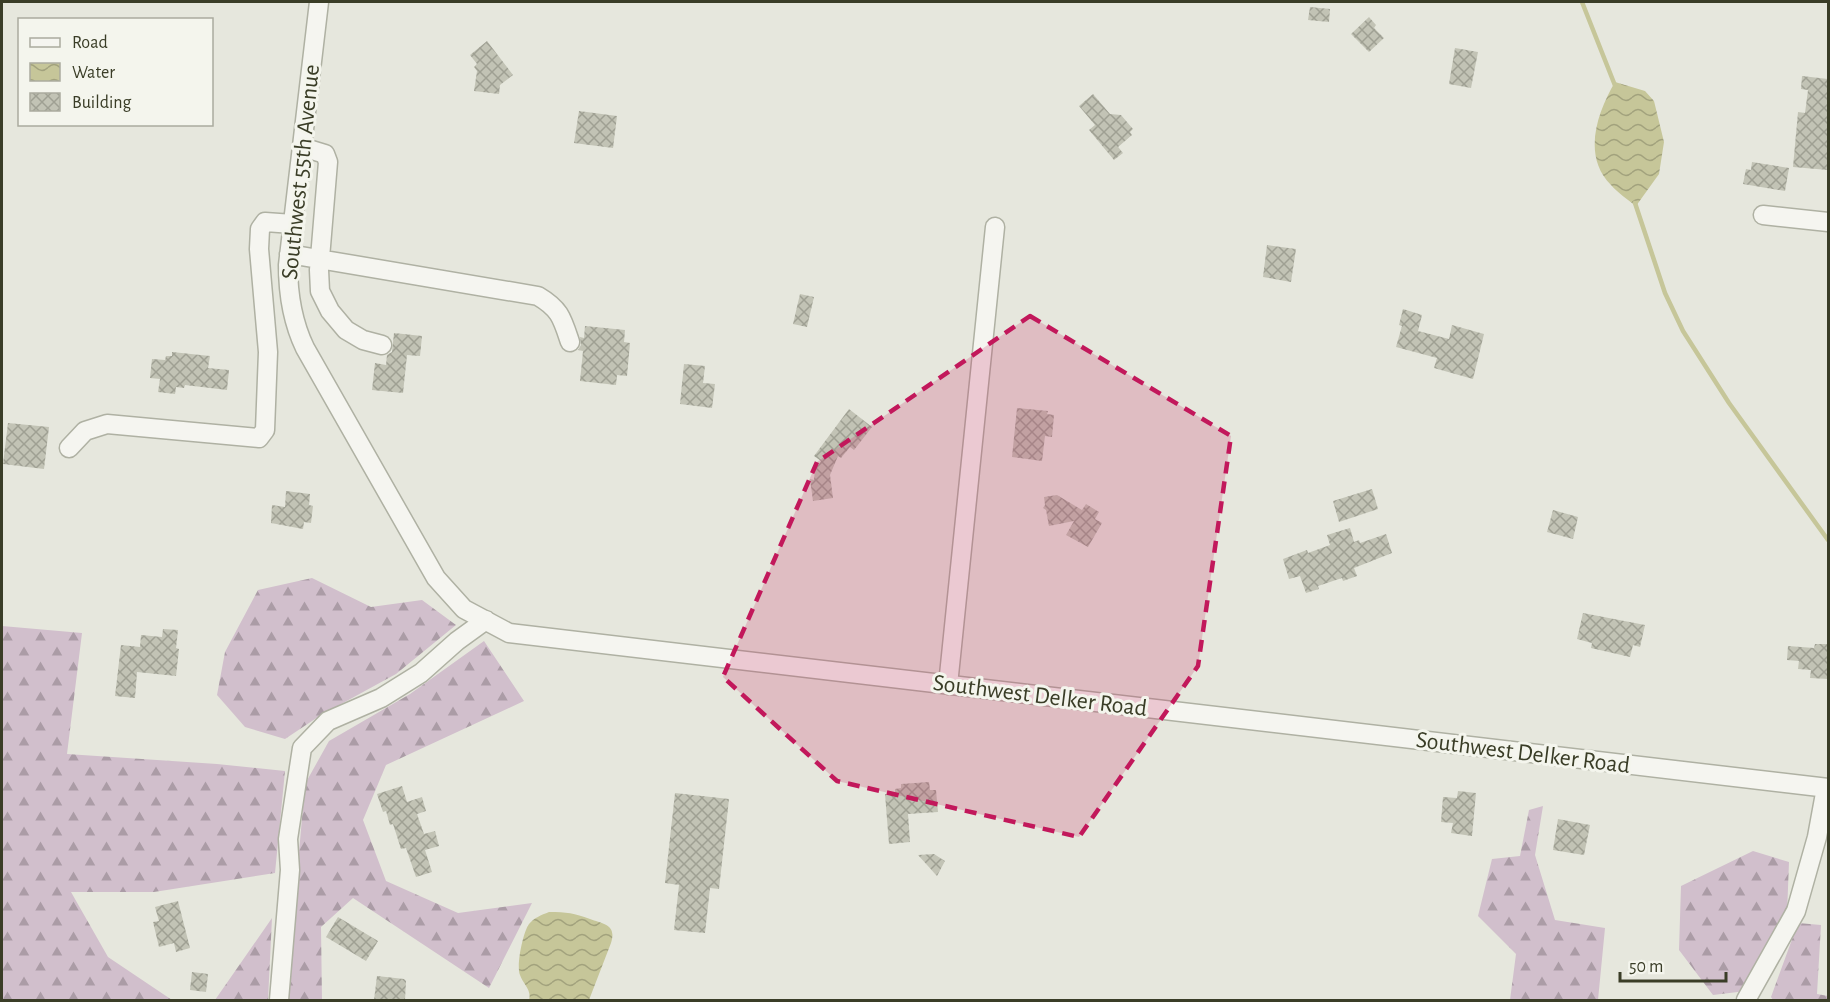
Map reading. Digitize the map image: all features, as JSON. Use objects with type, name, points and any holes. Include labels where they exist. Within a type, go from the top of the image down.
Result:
[{"type":"street","name":"Southwest 55th Avenue","points":[[319,2],[289,254],[289,301],[298,334],[353,434]]},
{"type":"street","points":[[302,147],[325,154],[328,162],[320,259],[320,291],[330,311],[346,330],[363,340],[382,345]]},
{"type":"street","points":[[1763,215],[1828,222]]},
{"type":"street","points":[[69,448],[85,431],[107,424],[259,438],[265,430],[268,352],[259,249],[260,229],[265,222],[293,224]]},
{"type":"street","points":[[948,685],[995,227]]},
{"type":"street","points":[[289,254],[538,296],[553,304],[562,316],[570,342]]},
{"type":"street","name":"Southwest Delker Road","points":[[353,434],[436,578],[464,609],[509,633],[1827,788]]},
{"type":"street","points":[[279,1000],[290,870],[288,839],[302,748],[328,721],[381,698],[421,673],[457,641],[486,620]]},
{"type":"street","points":[[1746,1000],[1796,911],[1817,837],[1827,788]]},
{"type":"highlighted area","points":[[1030,316],[1231,436],[1198,666],[1079,837],[837,781],[723,677],[817,462]]},
{"type":"green space","points":[[312,578],[371,607],[422,600],[456,625],[396,674],[321,715],[285,739],[245,727],[217,695],[225,652],[258,590]]},
{"type":"green space","points":[[2,626],[82,633],[67,754],[285,771],[275,873],[154,892],[71,892],[108,957],[172,1000],[2,1000]]},
{"type":"green space","points":[[484,641],[524,701],[386,765],[363,820],[386,881],[458,913],[532,903],[489,988],[353,898],[321,927],[322,1000],[286,1000],[305,784],[329,741],[410,694]]},
{"type":"green space","points":[[1543,806],[1535,855],[1555,920],[1605,928],[1598,1000],[1510,1000],[1516,954],[1478,916],[1492,859],[1520,856],[1529,810]]},
{"type":"green space","points":[[1753,851],[1789,862],[1787,914],[1746,991],[1713,995],[1679,950],[1681,886]]},
{"type":"green space","points":[[272,918],[268,1000],[215,1000]]},
{"type":"green space","points":[[1798,923],[1821,925],[1817,994],[1828,996],[1828,1000],[1773,1000],[1771,997]]},
{"type":"water","points":[[1615,82],[1645,91],[1654,101],[1664,142],[1659,174],[1636,206],[1611,185],[1602,174],[1597,161],[1595,134],[1608,94]]},
{"type":"water","points":[[549,912],[579,915],[608,926],[612,932],[611,943],[589,1000],[529,1000],[528,990],[519,971],[522,941],[529,924]]},
{"type":"building","points":[[1310,7],[1330,9],[1329,22],[1308,20]]},
{"type":"building","points":[[1369,17],[1376,25],[1374,28],[1384,38],[1369,52],[1351,34]]},
{"type":"building","points":[[487,41],[513,75],[500,85],[499,94],[474,91],[477,71],[474,67],[477,64],[470,55]]},
{"type":"building","points":[[1455,48],[1478,52],[1471,88],[1449,84]]},
{"type":"building","points":[[1802,76],[1828,79],[1828,170],[1793,167],[1798,112],[1805,113],[1808,90],[1801,89]]},
{"type":"building","points":[[1093,94],[1110,114],[1121,115],[1133,129],[1130,132],[1132,135],[1118,147],[1123,153],[1114,160],[1089,130],[1095,125],[1079,106]]},
{"type":"building","points":[[579,111],[617,116],[613,148],[574,143]]},
{"type":"building","points":[[1752,162],[1789,168],[1785,191],[1743,184],[1746,169],[1751,170]]},
{"type":"building","points":[[1267,245],[1296,249],[1291,282],[1263,277]]},
{"type":"building","points":[[800,294],[814,297],[807,327],[793,324]]},
{"type":"building","points":[[1403,309],[1422,315],[1418,331],[1449,339],[1452,325],[1484,334],[1473,379],[1434,368],[1437,358],[1396,347],[1402,326],[1399,325]]},
{"type":"building","points":[[585,326],[625,330],[624,342],[630,343],[627,376],[617,375],[616,385],[580,381],[583,351],[578,350],[581,345],[580,337],[584,338]]},
{"type":"building","points":[[394,333],[422,336],[420,356],[407,355],[403,393],[372,390],[375,363],[386,365],[387,355],[392,352]]},
{"type":"building","points":[[172,352],[210,356],[208,368],[229,370],[227,390],[185,385],[184,388],[176,387],[175,394],[158,392],[160,379],[150,378],[152,359],[165,360],[166,356],[172,356]]},
{"type":"building","points":[[684,364],[705,366],[703,383],[715,384],[712,408],[680,404]]},
{"type":"building","points":[[1017,408],[1048,411],[1047,414],[1054,415],[1052,437],[1045,436],[1042,461],[1012,457]]},
{"type":"building","points":[[849,409],[872,427],[854,450],[850,447],[841,458],[838,456],[830,475],[833,498],[813,501],[810,479],[814,480],[815,469],[821,461],[814,456]]},
{"type":"building","points":[[8,423],[49,427],[44,469],[3,464]]},
{"type":"building","points":[[1372,489],[1378,509],[1339,522],[1333,501]]},
{"type":"building","points":[[286,491],[310,494],[309,505],[313,506],[311,523],[304,522],[303,529],[271,523],[272,505],[285,507]]},
{"type":"building","points":[[1057,495],[1082,510],[1086,504],[1099,512],[1095,519],[1102,523],[1088,547],[1066,535],[1074,521],[1049,526],[1046,510],[1043,508],[1044,497]]},
{"type":"building","points":[[1553,510],[1578,517],[1573,539],[1547,532]]},
{"type":"building","points":[[1350,528],[1354,542],[1359,540],[1360,543],[1386,534],[1392,553],[1354,568],[1357,576],[1318,586],[1319,589],[1306,593],[1300,576],[1289,579],[1283,559],[1330,545],[1327,535]]},
{"type":"building","points":[[1583,613],[1645,625],[1640,647],[1633,645],[1630,657],[1591,648],[1592,643],[1577,639]]},
{"type":"building","points":[[163,629],[178,630],[176,648],[179,649],[176,676],[137,672],[135,698],[115,696],[121,645],[140,647],[141,635],[162,637]]},
{"type":"building","points":[[1815,644],[1828,644],[1828,679],[1810,678],[1811,670],[1798,669],[1799,661],[1787,660],[1788,646],[1814,648]]},
{"type":"building","points":[[929,782],[930,790],[936,790],[938,812],[908,814],[910,842],[889,844],[885,794],[895,794],[895,789],[901,788],[901,784]]},
{"type":"building","points":[[402,786],[407,802],[422,797],[426,811],[417,814],[424,834],[435,831],[439,846],[425,850],[432,872],[416,877],[406,848],[401,849],[393,824],[390,825],[386,811],[383,812],[377,794]]},
{"type":"building","points":[[1458,791],[1476,793],[1472,836],[1451,833],[1453,823],[1441,822],[1443,797],[1457,798]]},
{"type":"building","points":[[675,793],[729,799],[719,889],[710,888],[705,933],[674,930],[679,885],[665,883]]},
{"type":"building","points":[[1558,819],[1590,825],[1584,855],[1553,850]]},
{"type":"building","points":[[934,854],[945,861],[937,876],[918,855]]},
{"type":"building","points":[[178,901],[190,948],[176,952],[174,943],[159,947],[153,922],[159,921],[155,907]]},
{"type":"building","points":[[338,917],[378,941],[366,961],[326,937]]},
{"type":"building","points":[[192,972],[208,974],[206,992],[190,990]]},
{"type":"building","points":[[377,976],[404,979],[406,981],[405,1000],[374,1000]]},
{"type":"waterway","points":[[1582,2],[1616,88]]},
{"type":"waterway","points":[[1635,203],[1665,293],[1683,331],[1729,403],[1828,540]]}]
